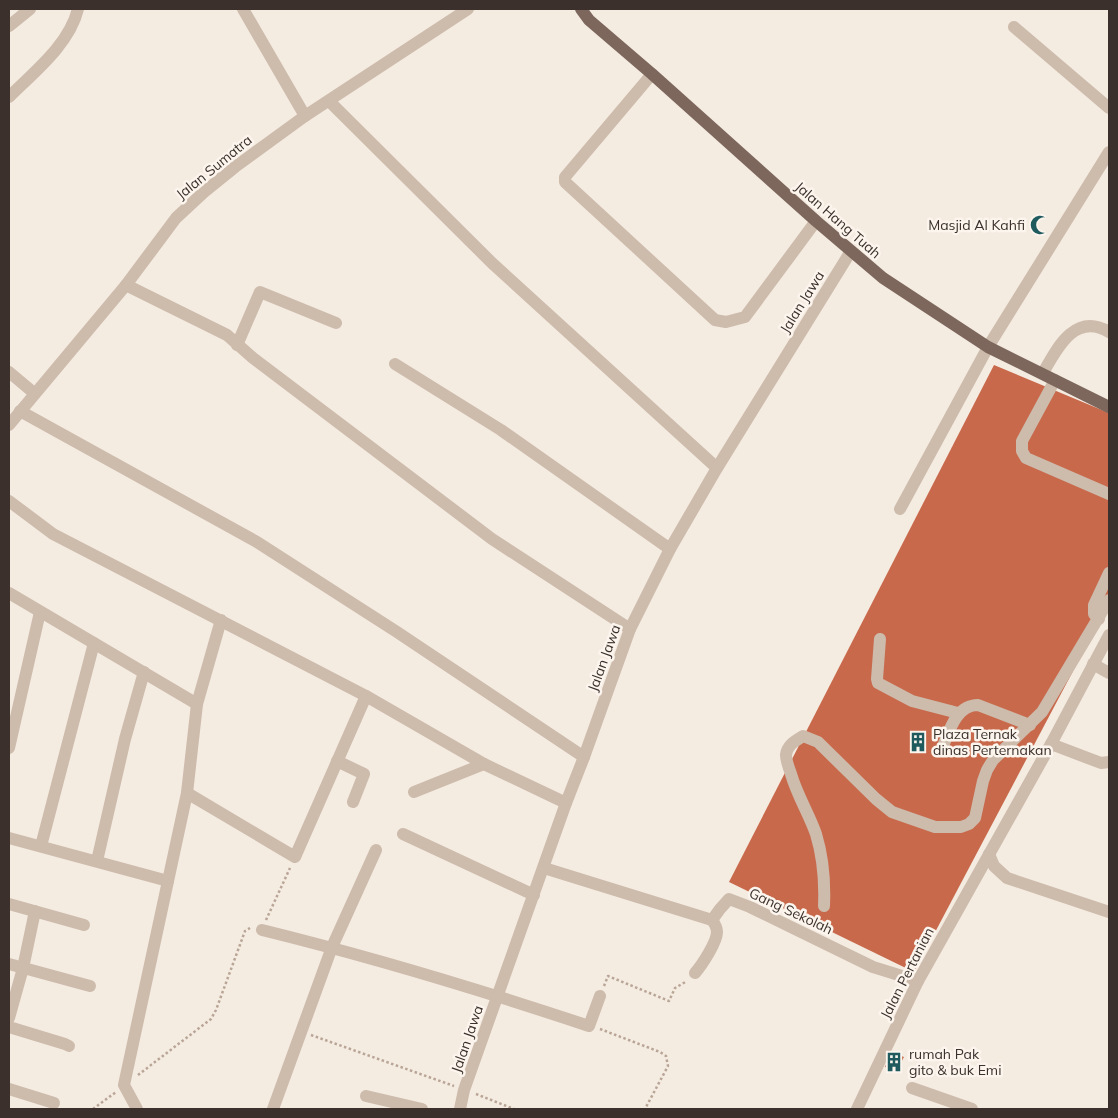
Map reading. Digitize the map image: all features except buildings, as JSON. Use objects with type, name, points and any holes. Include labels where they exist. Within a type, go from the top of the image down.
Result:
[{"type":"main road","name":"Jalan Hang Tuah","points":[[581,9],[589,20],[883,278],[988,347],[1109,407]]},
{"type":"street","points":[[9,26],[30,9]]},
{"type":"street","points":[[9,97],[57,48],[75,23],[78,9]]},
{"type":"street","points":[[243,9],[305,116]]},
{"type":"street","name":"Jalan Sumatra","points":[[9,425],[126,286],[176,218],[190,205],[235,167],[305,116],[468,9]]},
{"type":"street","points":[[1014,27],[1109,108]]},
{"type":"street","points":[[652,74],[565,177],[565,182],[715,320],[726,322],[745,317],[816,221]]},
{"type":"street","points":[[329,101],[492,263],[717,468]]},
{"type":"street","points":[[900,508],[988,347],[1109,152]]},
{"type":"street","name":"Jalan Jawa","points":[[460,1109],[464,1090],[630,629],[670,549],[717,468],[851,251]]},
{"type":"street","points":[[126,286],[227,335],[252,358],[492,539],[630,629]]},
{"type":"street","points":[[237,344],[260,292],[336,324]]},
{"type":"street","points":[[1043,373],[1061,342],[1078,328],[1090,326],[1109,332]]},
{"type":"street","points":[[395,364],[501,430],[670,549]]},
{"type":"street","points":[[9,372],[34,393]]},
{"type":"street","points":[[1055,380],[1022,441],[1022,451],[1026,458],[1109,494]]},
{"type":"street","points":[[20,411],[257,542],[397,632],[584,758]]},
{"type":"street","points":[[9,501],[53,534],[366,696],[484,764],[566,803]]},
{"type":"street","points":[[1099,619],[1094,614],[1094,605],[1109,573]]},
{"type":"street","points":[[9,593],[197,704]]},
{"type":"street","points":[[824,906],[824,879],[818,841],[796,792],[786,755],[788,748],[794,741],[803,736],[818,742],[892,812],[930,826],[961,827],[969,824],[974,818],[987,770],[1001,751],[1042,712],[1109,600]]},
{"type":"street","points":[[9,748],[40,612]]},
{"type":"street","points":[[137,1109],[124,1085],[187,793],[197,704],[221,620]]},
{"type":"street","name":"Jalan Pertanian","points":[[857,1109],[918,981],[1051,744],[1109,635]]},
{"type":"street","points":[[880,639],[878,683],[912,701],[958,713]]},
{"type":"street","points":[[41,846],[94,643]]},
{"type":"street","points":[[1094,664],[1109,672]]},
{"type":"street","points":[[96,861],[125,740],[144,672]]},
{"type":"street","points":[[187,793],[295,857],[366,696]]},
{"type":"street","points":[[941,751],[958,713],[972,705],[978,705],[1030,725]]},
{"type":"street","points":[[1051,744],[1101,763],[1109,762]]},
{"type":"street","points":[[337,761],[364,774],[353,802]]},
{"type":"street","points":[[414,792],[484,764]]},
{"type":"street","points":[[403,834],[534,896]]},
{"type":"street","points":[[9,838],[168,881]]},
{"type":"street","points":[[273,1109],[332,947],[376,850]]},
{"type":"street","points":[[989,854],[994,866],[1007,878],[1109,912]]},
{"type":"street","points":[[544,868],[712,920],[716,925],[717,934],[702,964],[695,973]]},
{"type":"street","name":"Gang Sekolah","points":[[712,920],[729,899],[750,907],[873,967],[918,981]]},
{"type":"street","points":[[9,904],[84,925]]},
{"type":"street","points":[[9,1018],[35,911]]},
{"type":"street","points":[[262,930],[332,947],[498,996],[589,1026],[600,996]]},
{"type":"street","points":[[9,964],[90,986]]},
{"type":"street","points":[[9,1027],[69,1046]]},
{"type":"street","points":[[912,1088],[972,1109]]},
{"type":"street","points":[[9,1089],[54,1103]]},
{"type":"street","points":[[366,1096],[422,1109]]},
{"type":"path","points":[[93,1109],[211,1019],[245,931],[250,928],[262,930],[295,857]]},
{"type":"path","points":[[600,996],[608,976],[669,1001],[675,988],[687,982],[695,973]]},
{"type":"path","points":[[589,1026],[660,1052],[666,1056],[668,1066],[644,1109]]},
{"type":"path","points":[[302,1031],[514,1109]]},
{"type":"place","name":"Masjid Al Kahfi","points":[[1040,225]]},
{"type":"place","name":"Plaza Ternak dinas Perternakan","points":[[918,742]]},
{"type":"place","name":"rumah Pak gito & buk Emi","points":[[894,1062]]}]
